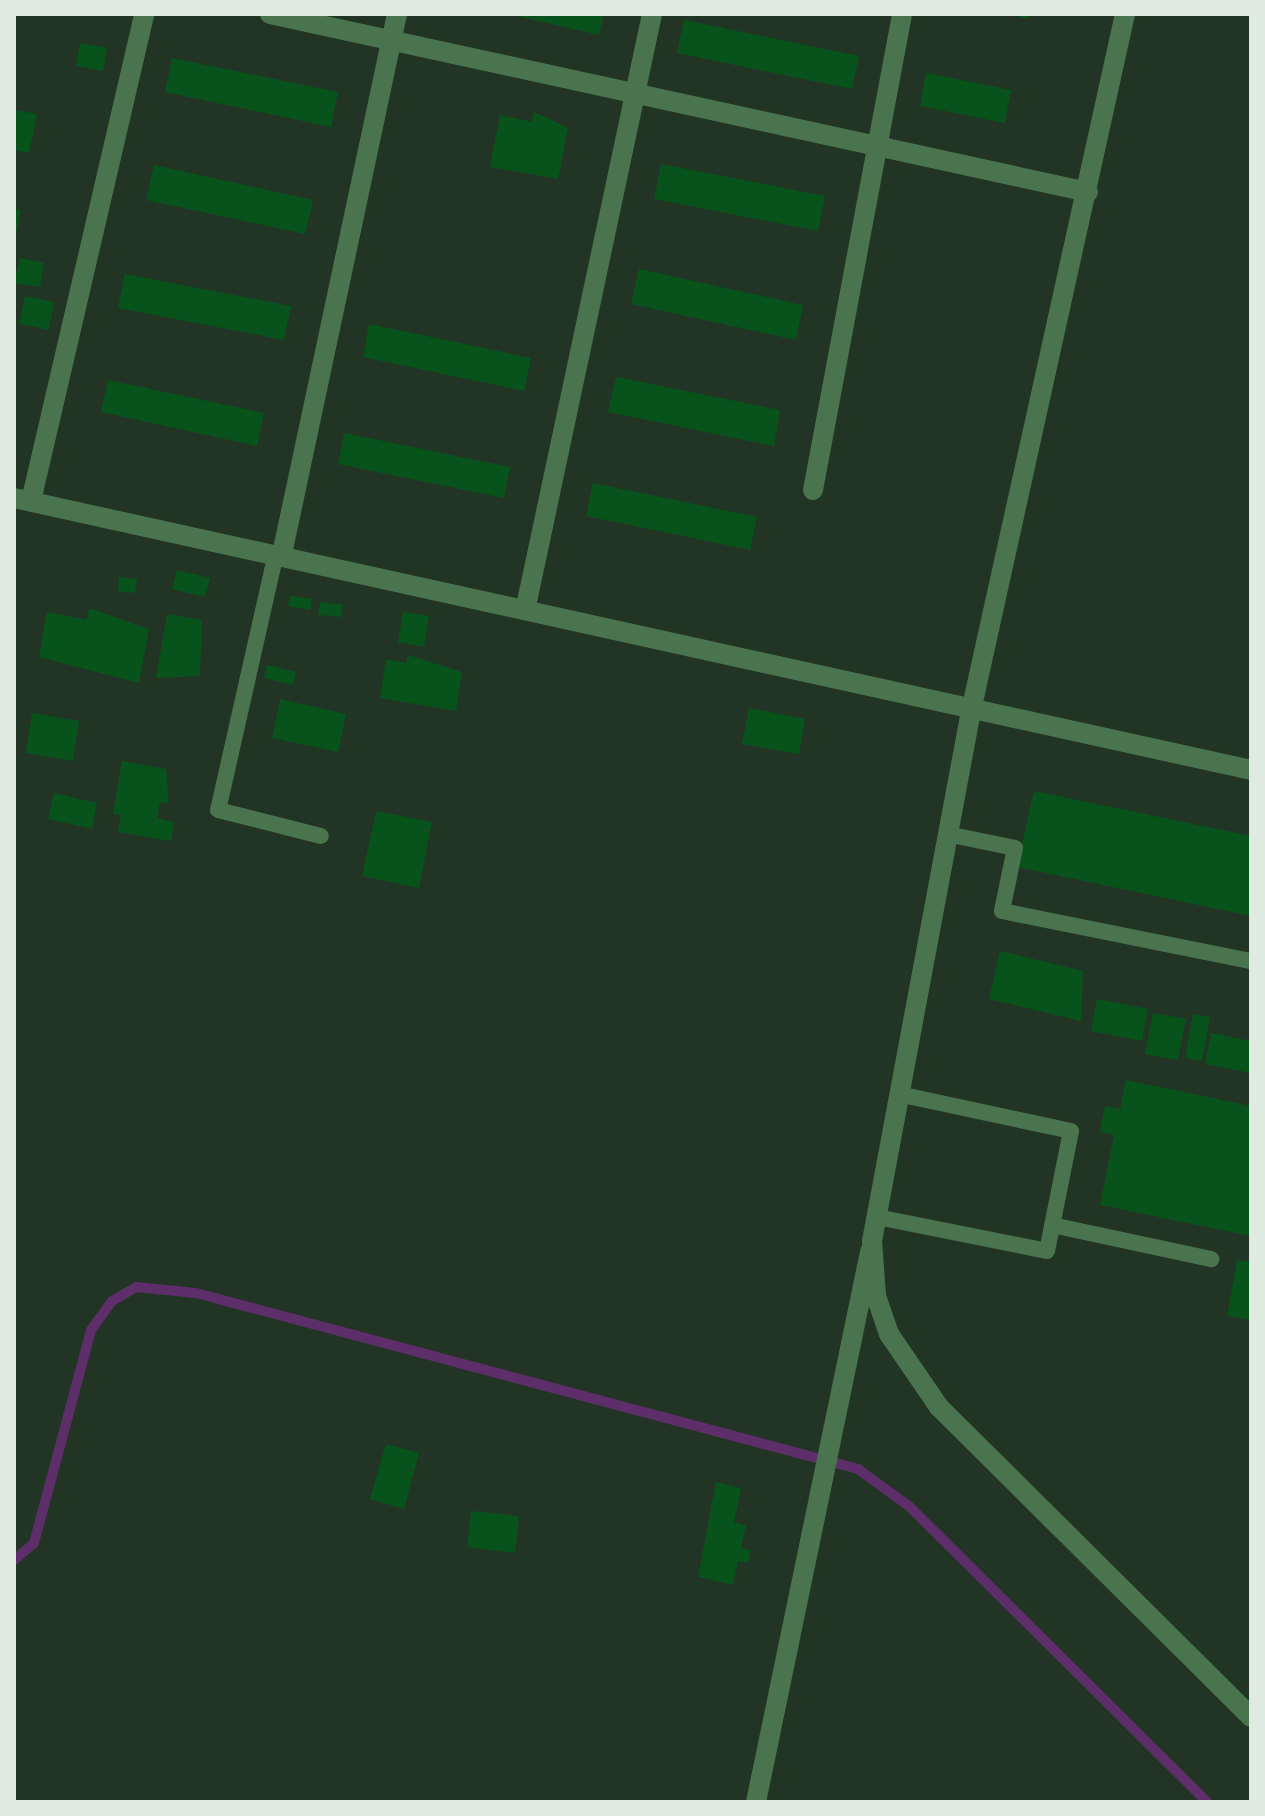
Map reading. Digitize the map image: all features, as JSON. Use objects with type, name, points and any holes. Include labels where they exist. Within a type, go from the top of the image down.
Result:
[{"type":"street","points":[[144,14],[22,499],[526,606],[971,711],[1251,770]]},
{"type":"street","points":[[270,14],[1088,192]]},
{"type":"street","points":[[279,554],[397,14]]},
{"type":"street","points":[[526,606],[652,14]]},
{"type":"street","points":[[813,490],[902,14]]},
{"type":"street","points":[[756,1802],[877,1217],[971,711],[1125,14]]},
{"type":"street","points":[[872,1241],[876,1296],[889,1334],[939,1407],[1251,1717]]},
{"type":"lane","points":[[279,554],[218,810],[321,836]]},
{"type":"lane","points":[[947,834],[1015,848],[1002,911],[1251,961]]},
{"type":"lane","points":[[877,1217],[1047,1251],[1071,1131],[899,1094]]},
{"type":"lane","points":[[1052,1225],[1211,1259]]},
{"type":"building","points":[[508,14],[604,14],[599,35]]},
{"type":"building","points":[[1009,14],[1029,14],[1028,19]]},
{"type":"building","points":[[684,20],[859,56],[852,89],[677,53]]},
{"type":"building","points":[[80,43],[107,48],[103,71],[76,66]]},
{"type":"building","points":[[172,58],[338,92],[331,127],[165,92]]},
{"type":"building","points":[[926,73],[1011,90],[1005,123],[920,106]]},
{"type":"building","points":[[14,110],[37,114],[29,153],[14,150]]},
{"type":"building","points":[[534,112],[568,128],[558,179],[490,167],[500,115],[532,122]]},
{"type":"building","points":[[661,164],[825,196],[818,231],[654,199]]},
{"type":"building","points":[[154,165],[313,200],[305,234],[146,200]]},
{"type":"building","points":[[14,208],[21,210],[17,231],[14,230]]},
{"type":"building","points":[[20,258],[44,263],[40,287],[14,283]]},
{"type":"building","points":[[639,269],[803,305],[796,340],[631,304]]},
{"type":"building","points":[[125,274],[291,306],[284,340],[118,308]]},
{"type":"building","points":[[25,296],[54,302],[49,330],[19,324]]},
{"type":"building","points":[[369,324],[531,358],[524,391],[363,357]]},
{"type":"building","points":[[616,377],[780,410],[774,446],[608,412]]},
{"type":"building","points":[[108,380],[264,413],[257,446],[101,412]]},
{"type":"building","points":[[344,433],[510,467],[504,498],[338,464]]},
{"type":"building","points":[[593,483],[757,517],[750,550],[586,516]]},
{"type":"building","points":[[177,570],[210,578],[205,597],[172,589]]},
{"type":"building","points":[[119,577],[137,579],[135,593],[118,591]]},
{"type":"building","points":[[290,596],[312,599],[310,610],[288,606]]},
{"type":"building","points":[[320,602],[343,605],[341,617],[318,615]]},
{"type":"building","points":[[89,608],[149,629],[139,683],[39,657],[47,612],[87,620]]},
{"type":"building","points":[[403,612],[429,616],[424,647],[398,642]]},
{"type":"building","points":[[167,614],[202,620],[200,676],[156,678]]},
{"type":"building","points":[[408,655],[462,672],[456,711],[380,698],[386,659],[406,663]]},
{"type":"building","points":[[267,665],[296,672],[293,685],[264,678]]},
{"type":"building","points":[[280,699],[346,714],[338,752],[272,738]]},
{"type":"building","points":[[749,708],[805,719],[799,754],[742,744]]},
{"type":"building","points":[[32,713],[79,721],[73,761],[26,753]]},
{"type":"building","points":[[122,761],[166,769],[169,803],[160,802],[157,818],[174,822],[171,841],[118,832],[121,815],[113,814]]},
{"type":"building","points":[[1034,791],[1251,836],[1251,916],[1017,867]]},
{"type":"building","points":[[54,793],[97,803],[92,829],[48,819]]},
{"type":"building","points":[[376,811],[432,822],[419,888],[362,876]]},
{"type":"building","points":[[1000,951],[1083,971],[1081,1021],[989,999]]},
{"type":"building","points":[[1097,999],[1148,1009],[1142,1041],[1091,1031]]},
{"type":"building","points":[[1153,1013],[1186,1019],[1178,1060],[1145,1054]]},
{"type":"building","points":[[1193,1014],[1210,1017],[1202,1061],[1185,1058]]},
{"type":"building","points":[[1211,1033],[1251,1041],[1251,1073],[1205,1064]]},
{"type":"building","points":[[1126,1080],[1251,1106],[1251,1236],[1100,1205],[1114,1135],[1100,1132],[1105,1106],[1120,1109]]},
{"type":"building","points":[[1237,1260],[1251,1262],[1251,1320],[1227,1316]]},
{"type":"building","points":[[386,1444],[419,1453],[404,1509],[370,1499]]},
{"type":"building","points":[[716,1482],[741,1488],[734,1522],[746,1525],[741,1548],[751,1550],[748,1563],[738,1561],[733,1585],[698,1577]]},
{"type":"building","points":[[471,1511],[519,1516],[515,1553],[467,1547]]},
{"type":"waterway","points":[[14,1560],[34,1543],[91,1330],[112,1301],[136,1287],[196,1293],[858,1469],[910,1507],[1207,1802]]}]
